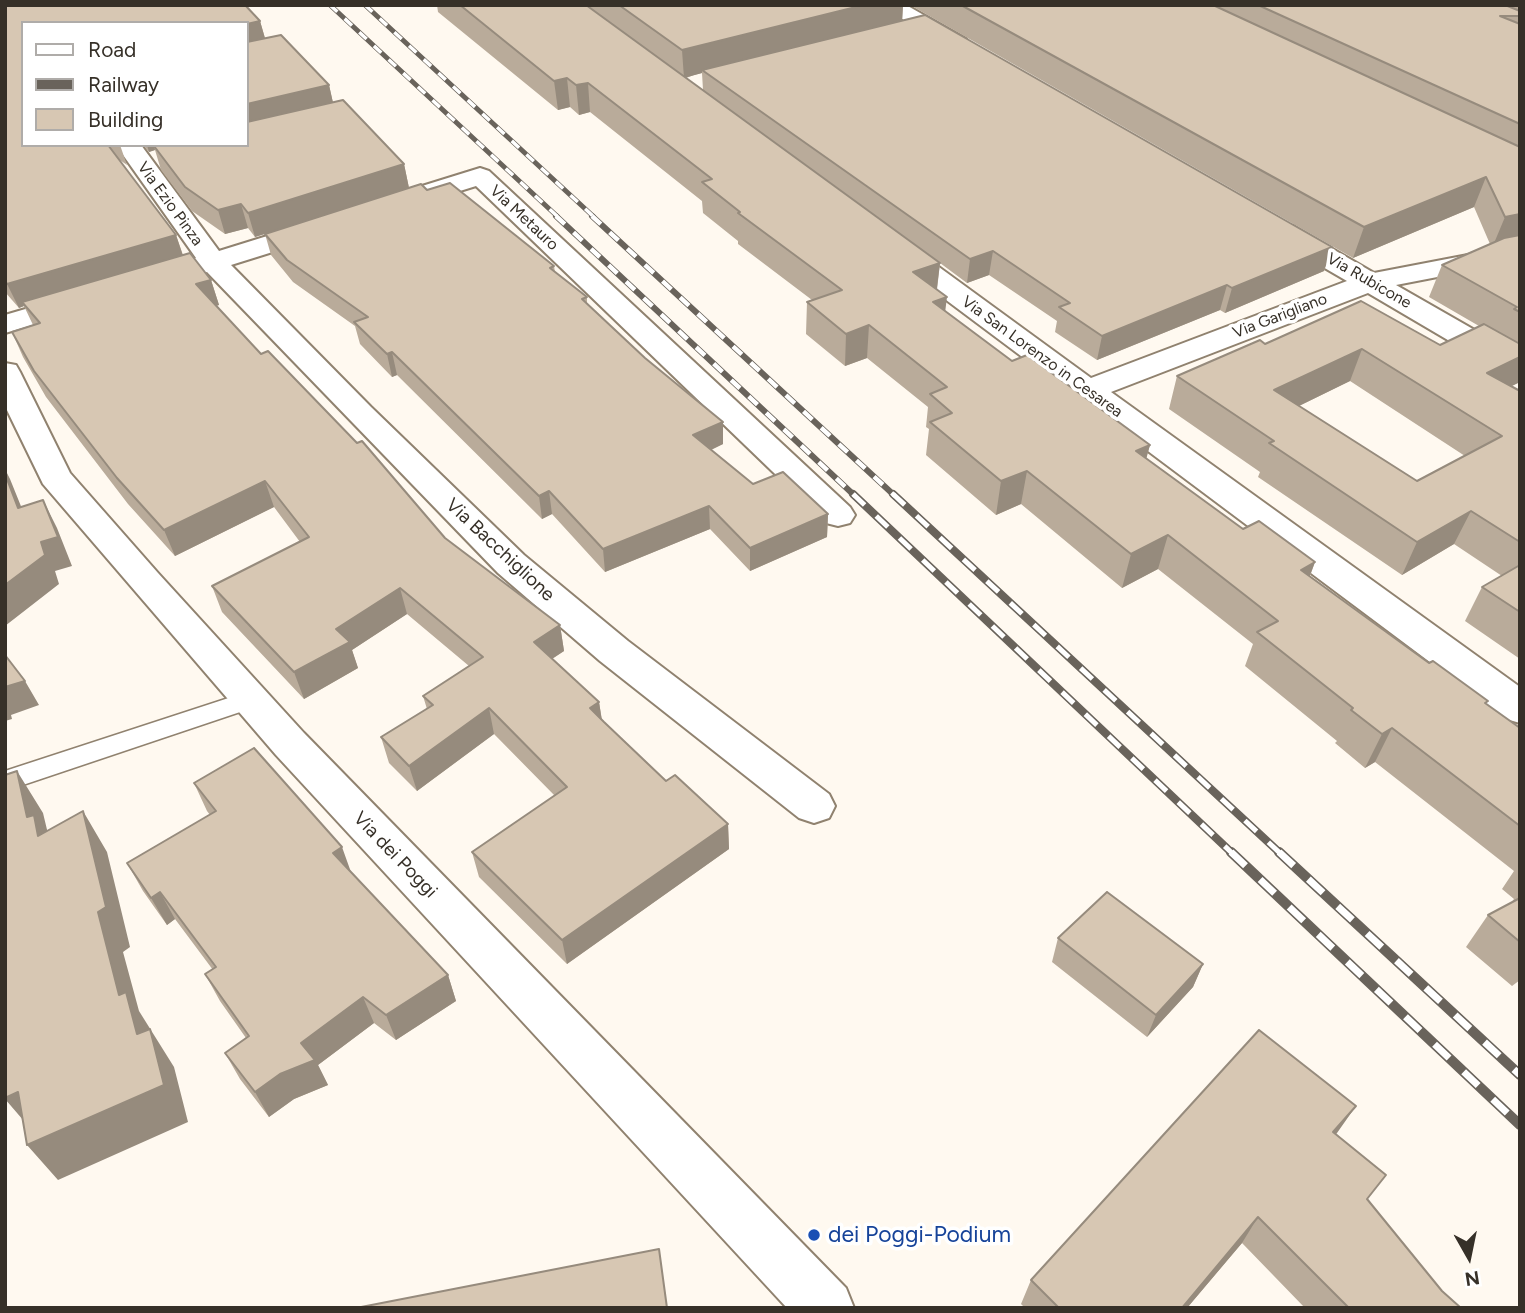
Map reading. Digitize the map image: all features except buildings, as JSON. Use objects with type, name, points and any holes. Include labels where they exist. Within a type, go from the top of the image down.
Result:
[{"type":"street","points":[[890,5],[975,54]]},
{"type":"street","points":[[901,33],[927,26]]},
{"type":"street","points":[[135,155],[167,158]]},
{"type":"street","name":"Via Ezio Pinza","points":[[135,155],[213,262]]},
{"type":"street","name":"Via Metauro","points":[[378,209],[480,176],[838,515]]},
{"type":"street","name":"Via Rubicone","points":[[1262,220],[1520,369]]},
{"type":"street","points":[[5,324],[340,221]]},
{"type":"street","name":"Via San Lorenzo in Cesarea","points":[[877,236],[1520,708]]},
{"type":"street","name":"Via Garigliano","points":[[1087,390],[1370,282],[1520,253]]},
{"type":"street","name":"Via Bacchiglione","points":[[213,262],[360,414],[511,564],[614,651],[814,806]]},
{"type":"street","name":"Via dei Poggi","points":[[5,372],[55,477],[145,582],[250,700],[826,1308]]},
{"type":"lane","points":[[5,781],[250,700]]},
{"type":"railway","points":[[330,5],[558,217]]},
{"type":"railway","points":[[365,5],[594,217]]},
{"type":"railway","points":[[556,216],[855,496]]},
{"type":"railway","points":[[592,216],[895,496]]},
{"type":"railway","points":[[853,494],[1233,854]]},
{"type":"railway","points":[[893,494],[1281,854]]},
{"type":"railway","points":[[1231,852],[1520,1125]]},
{"type":"railway","points":[[1279,852],[1520,1075]]},
{"type":"place","name":"dei Poggi-Podium","points":[[814,1235]]}]
